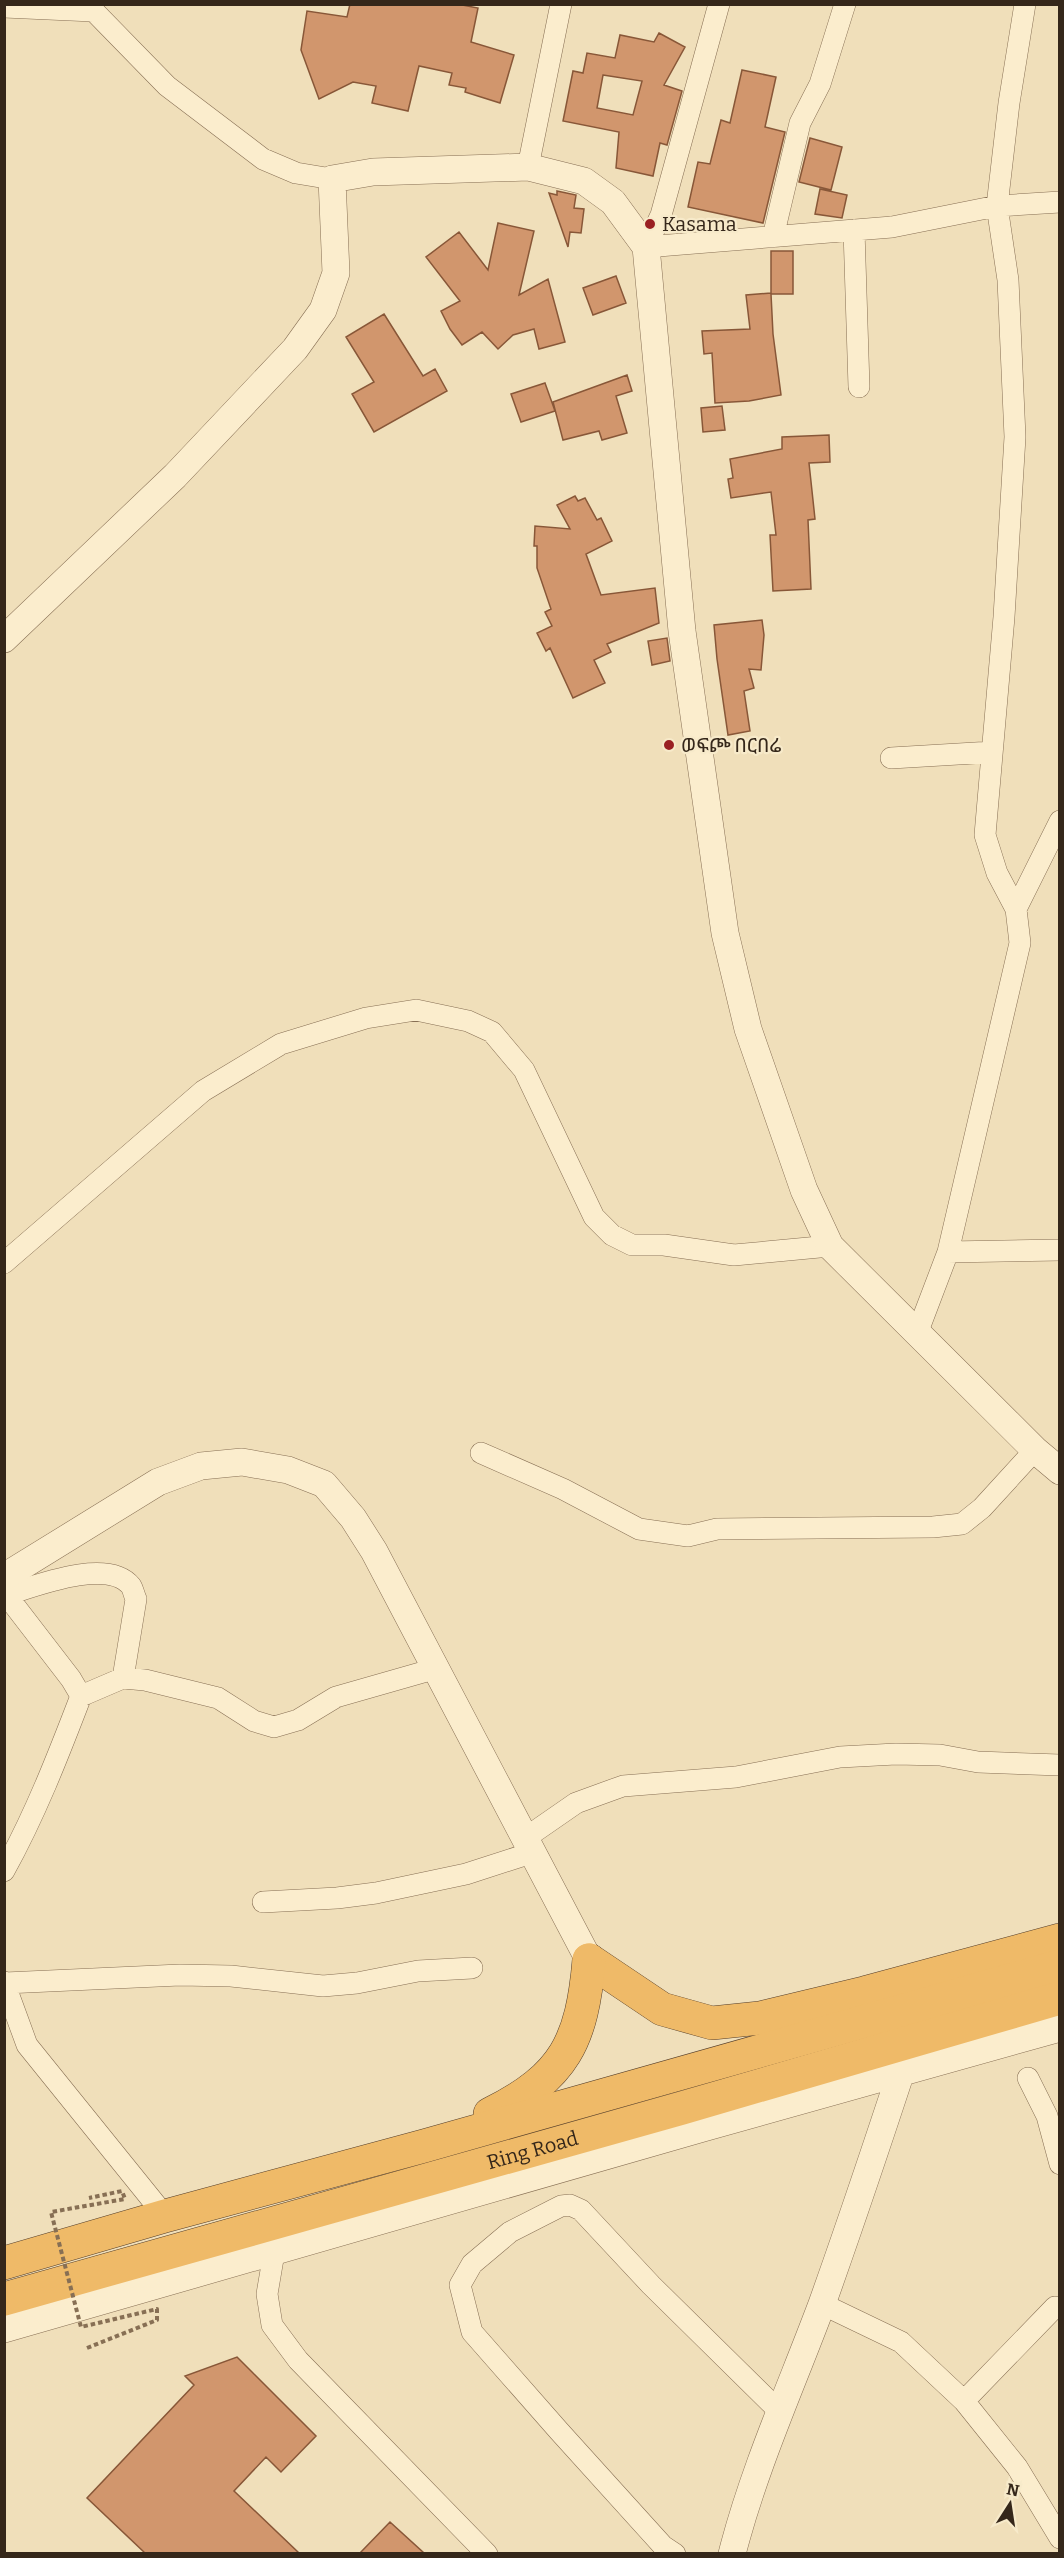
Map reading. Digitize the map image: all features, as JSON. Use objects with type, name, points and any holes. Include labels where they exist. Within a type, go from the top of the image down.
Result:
[{"type":"highway","points":[[424,2146],[516,2101],[536,2087],[562,2058],[576,2037],[586,1998],[589,1960],[662,2009],[712,2023],[760,2018],[864,1993],[1059,1940]]},
{"type":"highway","name":"Ring Road","points":[[4,2263],[1059,1966]]},
{"type":"highway","name":"Ring Road","points":[[4,2299],[682,2108],[1059,1998]]},
{"type":"street","points":[[528,167],[561,4]]},
{"type":"street","points":[[646,247],[661,215],[719,4]]},
{"type":"street","points":[[774,237],[800,123],[820,84],[845,4]]},
{"type":"street","points":[[918,1331],[948,1252],[1020,943],[1016,909],[997,873],[985,835],[1015,437],[1008,280],[997,206],[1009,103],[1025,4]]},
{"type":"street","points":[[4,7],[90,8],[167,86],[263,159],[296,173],[332,179],[373,172],[528,167],[584,181],[614,202],[646,247],[682,631],[725,933],[748,1029],[804,1190],[830,1245],[1035,1450],[1059,1471]]},
{"type":"street","points":[[4,639],[175,477],[295,349],[323,310],[336,273],[332,179]]},
{"type":"street","points":[[646,247],[892,227],[997,206],[1059,202]]},
{"type":"street","points":[[854,230],[859,387]]},
{"type":"street","points":[[891,758],[992,752]]},
{"type":"street","points":[[1016,909],[1059,821]]},
{"type":"street","points":[[4,1263],[203,1091],[281,1044],[366,1018],[416,1010],[468,1021],[492,1032],[524,1070],[594,1217],[612,1235],[633,1245],[664,1245],[734,1256],[830,1245]]},
{"type":"street","points":[[948,1252],[1059,1250]]},
{"type":"street","points":[[481,1453],[563,1489],[639,1529],[688,1536],[717,1529],[933,1527],[962,1524],[982,1508],[1035,1450]]},
{"type":"street","points":[[5,1588],[158,1482],[201,1466],[242,1462],[288,1470],[324,1484],[353,1518],[374,1551],[527,1846],[589,1960]]},
{"type":"street","points":[[5,1588],[87,1574],[118,1576],[131,1587],[136,1599],[123,1678]]},
{"type":"street","points":[[5,1588],[81,1696]]},
{"type":"street","points":[[4,1871],[23,1837],[42,1794],[81,1696],[123,1678],[146,1680],[218,1698],[254,1721],[274,1727],[298,1720],[336,1697],[434,1669]]},
{"type":"street","points":[[263,1902],[337,1898],[376,1893],[466,1874],[527,1846],[576,1803],[623,1786],[736,1777],[840,1758],[896,1754],[940,1755],[978,1762],[1059,1765]]},
{"type":"street","points":[[165,2216],[27,2045],[5,1983],[180,1975],[231,1976],[322,1986],[357,1983],[418,1971],[472,1968]]},
{"type":"street","points":[[4,2329],[1059,2028]]},
{"type":"street","points":[[732,2553],[741,2519],[779,2411],[822,2304],[900,2074]]},
{"type":"street","points":[[1028,2078],[1047,2116],[1059,2164]]},
{"type":"street","points":[[675,2553],[663,2546],[472,2332],[460,2285],[472,2264],[510,2232],[561,2206],[570,2205],[581,2210],[651,2285],[779,2411]]},
{"type":"street","points":[[274,2253],[267,2294],[272,2325],[298,2360],[487,2553]]},
{"type":"street","points":[[822,2304],[901,2342],[964,2401],[1017,2468],[1059,2538]]},
{"type":"street","points":[[964,2401],[1055,2307]]},
{"type":"street","points":[[741,2519],[752,2553]]},
{"type":"path","points":[[87,2348],[157,2320],[157,2309],[81,2327],[51,2212],[125,2199],[122,2191],[89,2198]]},
{"type":"building","points":[[350,4],[457,4],[478,8],[471,42],[514,55],[500,103],[465,92],[466,88],[449,85],[452,73],[419,66],[408,111],[372,103],[376,86],[353,82],[319,99],[301,50],[307,11],[347,17]]},
{"type":"building","points":[[659,33],[685,47],[664,85],[682,91],[667,145],[660,143],[653,176],[616,168],[619,132],[563,121],[573,71],[583,73],[587,53],[615,58],[620,35],[654,42]],"holes":[[[603,75],[642,81],[633,115],[597,108]]]},
{"type":"building","points":[[742,70],[776,77],[765,127],[785,132],[763,223],[688,207],[698,162],[710,164],[721,120],[730,123]]},
{"type":"building","points":[[810,138],[842,147],[831,190],[799,182]]},
{"type":"building","points":[[820,189],[847,195],[842,218],[815,214]]},
{"type":"building","points":[[557,191],[576,195],[574,208],[584,209],[581,233],[570,232],[568,247],[549,193],[557,195]]},
{"type":"building","points":[[498,223],[534,231],[519,295],[548,279],[565,342],[539,349],[534,329],[513,335],[498,349],[482,332],[462,345],[450,329],[441,311],[460,301],[426,257],[459,232],[488,270]]},
{"type":"building","points":[[771,251],[793,251],[793,294],[771,294],[773,334],[781,395],[749,401],[715,403],[712,353],[704,354],[702,331],[750,329],[746,295],[771,293]]},
{"type":"building","points":[[616,276],[626,303],[593,315],[583,288]]},
{"type":"building","points":[[384,314],[423,376],[435,369],[447,391],[374,432],[352,394],[374,382],[346,337]]},
{"type":"building","points":[[627,375],[632,391],[616,396],[627,433],[602,440],[599,431],[563,440],[553,402]]},
{"type":"building","points":[[545,383],[555,411],[521,422],[511,394]]},
{"type":"building","points":[[722,406],[725,430],[703,432],[701,408]]},
{"type":"building","points":[[829,435],[830,462],[809,463],[815,519],[808,520],[811,589],[773,591],[770,535],[776,535],[771,492],[731,498],[728,479],[733,478],[730,459],[782,449],[782,437]]},
{"type":"building","points":[[575,496],[578,501],[585,498],[597,520],[601,518],[612,541],[586,554],[601,595],[655,588],[659,623],[607,644],[611,652],[594,660],[605,683],[573,698],[550,648],[546,651],[537,633],[552,626],[545,612],[551,609],[537,568],[537,546],[534,546],[535,526],[570,529],[557,505]]},
{"type":"building","points":[[762,620],[764,635],[761,670],[749,669],[754,688],[744,691],[750,731],[728,735],[714,625]]},
{"type":"building","points":[[667,638],[670,661],[652,665],[648,641]]},
{"type":"building","points":[[237,2357],[316,2436],[281,2472],[266,2457],[234,2491],[299,2553],[145,2553],[87,2498],[194,2385],[185,2376]]},
{"type":"building","points":[[390,2522],[424,2553],[360,2553]]},
{"type":"place","name":"Kasama","points":[[650,224]]},
{"type":"place","name":"ወፍጮ በርበሬ","points":[[669,745]]}]
